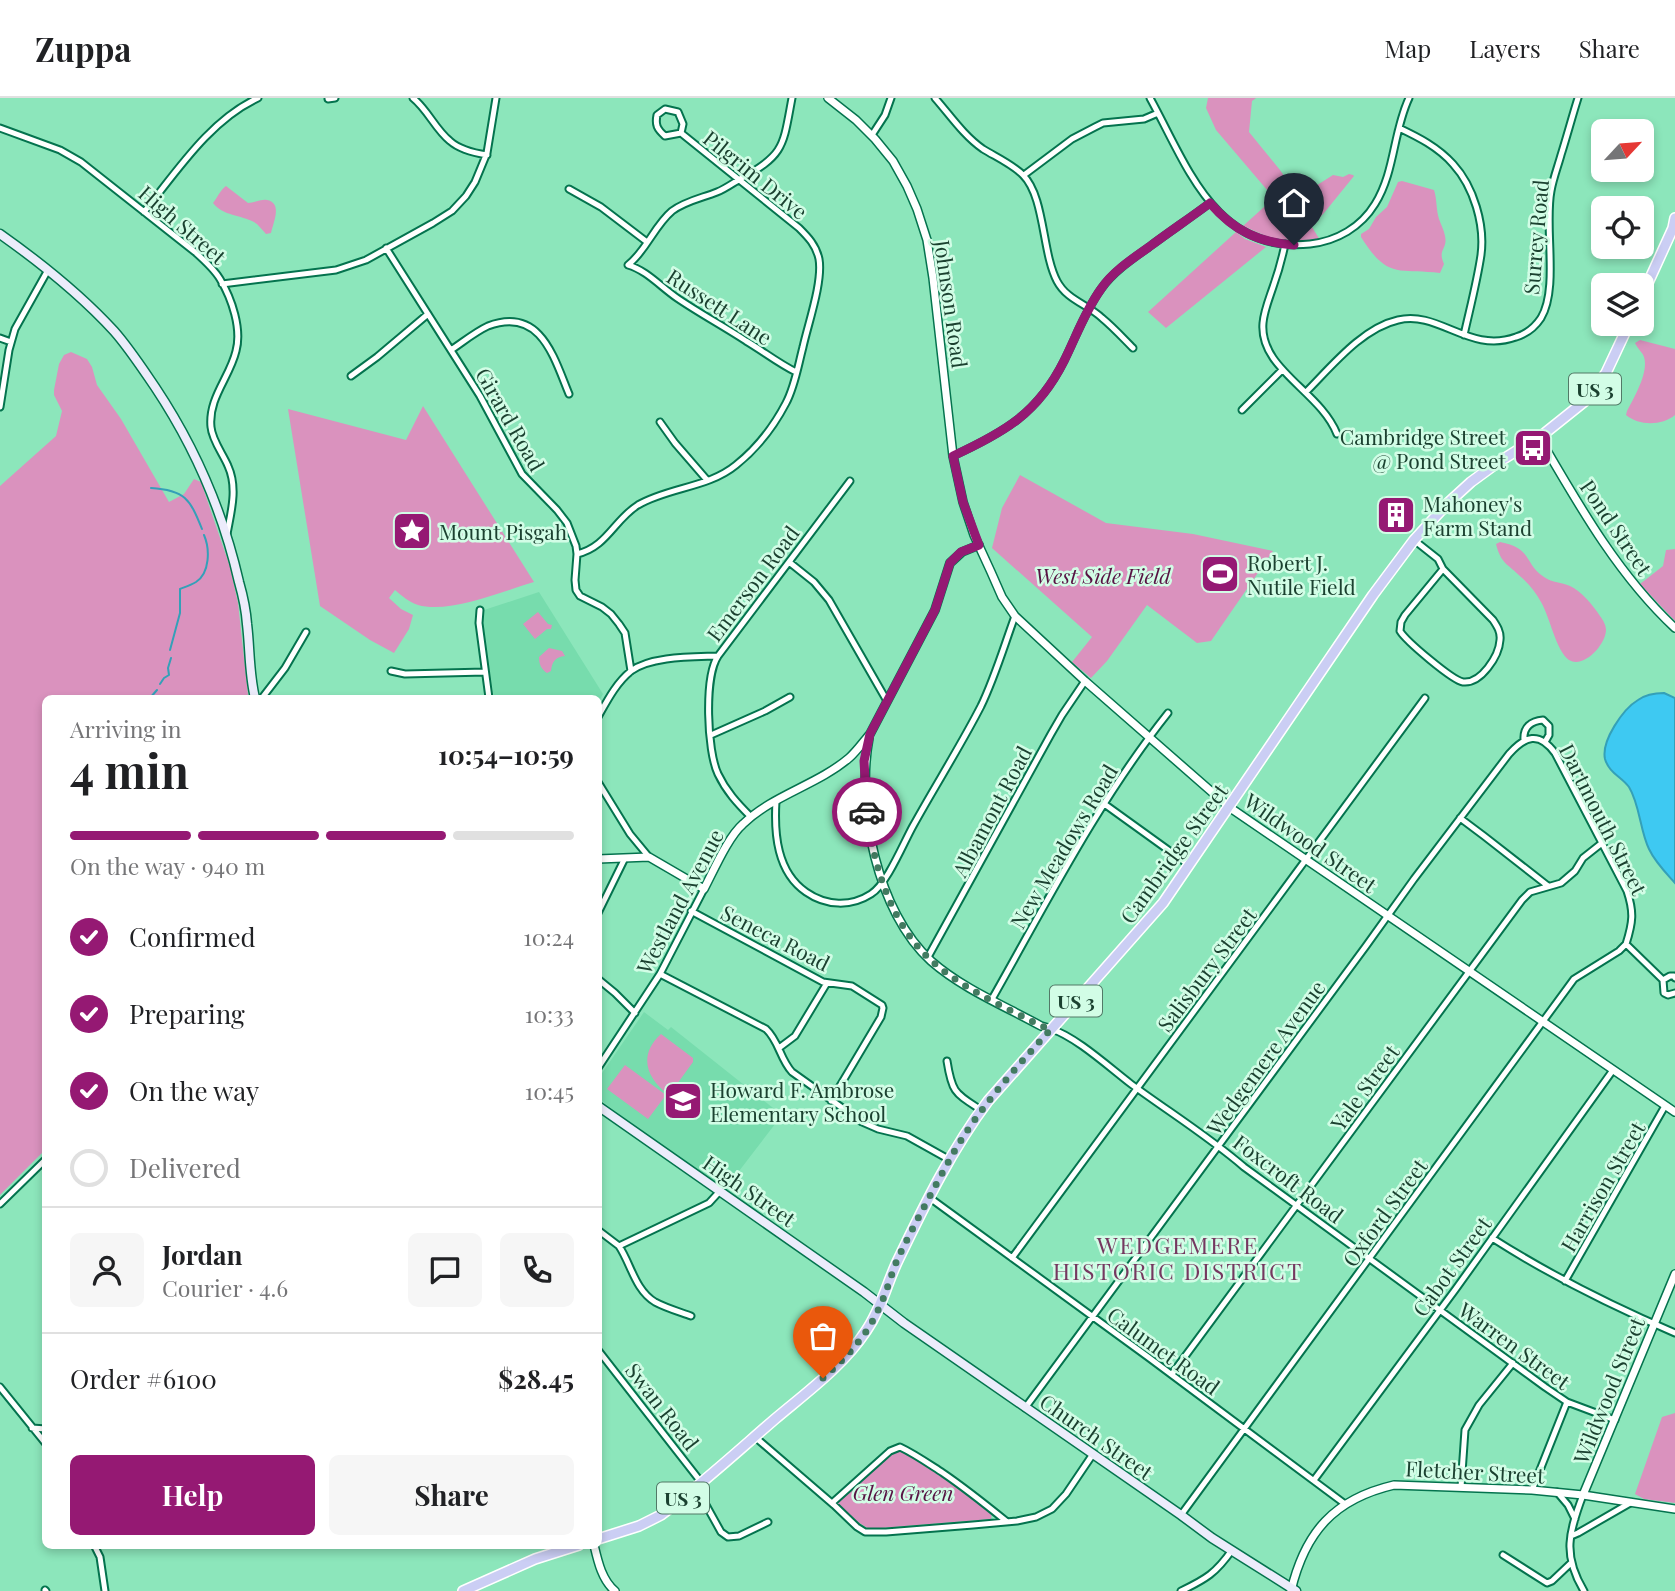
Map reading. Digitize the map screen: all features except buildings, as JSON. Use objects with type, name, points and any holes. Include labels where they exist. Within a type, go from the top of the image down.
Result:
[{"type":"highway","points":[[1653,273],[1674,227],[1675,218]]},
{"type":"highway","name":"Cambridge Street","points":[[602,1538],[656,1518],[842,1361],[865,1333],[881,1305],[897,1261],[950,1160],[981,1110],[1150,919],[1373,595],[1414,540],[1471,482],[1571,413],[1594,390],[1606,373],[1623,336]]},
{"type":"highway","points":[[463,1591],[535,1559],[566,1549]]},
{"type":"main road","points":[[0,234],[63,282],[115,332],[167,405],[199,462],[227,535]]},
{"type":"main road","name":"High Street","points":[[227,535],[247,622],[254,695]]},
{"type":"main road","name":"High Street","points":[[602,1109],[881,1305]]},
{"type":"main road","name":"Church Street","points":[[881,1305],[1212,1538],[1293,1590]]},
{"type":"street","points":[[144,212],[220,122],[258,98]]},
{"type":"street","points":[[328,99],[335,98]]},
{"type":"street","points":[[413,98],[425,109],[449,141],[466,151],[487,155]]},
{"type":"street","points":[[222,284],[336,270],[366,260],[452,211],[475,182],[487,155],[496,98]]},
{"type":"street","points":[[569,189],[601,207],[647,242],[675,209],[719,192],[752,174],[774,156],[783,141],[792,98]]},
{"type":"street","name":"Johnson Road","points":[[828,98],[872,135],[893,161],[917,209],[926,240],[938,316],[953,456],[963,502],[979,545]]},
{"type":"street","points":[[872,135],[885,115],[891,98]]},
{"type":"street","points":[[935,98],[969,138],[1024,175],[1038,204],[1057,281],[1069,296],[1103,318],[1133,348]]},
{"type":"street","points":[[1150,98],[1191,176],[1224,219],[1241,231],[1267,241],[1285,244],[1312,244],[1334,239],[1360,223],[1382,193],[1409,98]]},
{"type":"street","name":"Surrey Road","points":[[1306,392],[1364,336],[1388,323],[1408,318],[1423,320],[1479,341],[1505,341],[1523,335],[1532,328],[1541,317],[1547,302],[1550,279],[1551,190],[1578,98]]},
{"type":"street","name":"Pilgrim Drive","points":[[577,554],[599,544],[632,509],[724,473],[737,464],[772,426],[786,402],[796,372],[818,283],[819,258],[809,237],[681,133],[665,136],[657,129],[657,115],[665,109],[678,111],[683,124],[681,133]]},
{"type":"street","points":[[1024,175],[1072,139],[1095,127],[1143,119],[1158,113]]},
{"type":"street","name":"High Street","points":[[0,128],[60,150],[81,162],[209,264],[222,284],[235,317],[238,334],[236,352],[211,412],[211,429],[230,469],[233,482],[227,535]]},
{"type":"street","points":[[1399,128],[1419,137],[1453,164],[1463,178],[1476,208],[1481,225],[1481,255],[1464,335]]},
{"type":"street","points":[[953,456],[1024,416],[1043,397],[1102,287],[1133,258],[1210,203]]},
{"type":"street","name":"Russett Lane","points":[[647,242],[628,265],[637,268],[712,321],[796,372]]},
{"type":"street","points":[[1285,244],[1262,324],[1265,345],[1282,370],[1322,409],[1337,434]]},
{"type":"street","name":"Girard Road","points":[[386,248],[480,396],[522,474],[567,523],[577,554],[576,590],[580,596],[611,614],[619,624],[625,633],[631,671]]},
{"type":"street","points":[[0,407],[15,329],[48,270]]},
{"type":"street","points":[[351,376],[377,358],[428,314]]},
{"type":"street","points":[[451,350],[491,325],[519,323],[533,329],[545,341],[569,394]]},
{"type":"street","points":[[0,338],[11,342]]},
{"type":"street","points":[[1242,410],[1282,370]]},
{"type":"street","points":[[660,422],[707,480]]},
{"type":"street","name":"Pond Street","points":[[1539,437],[1619,564],[1644,596],[1675,628]]},
{"type":"street","name":"Emerson Road","points":[[631,671],[668,659],[718,656],[850,481]]},
{"type":"street","points":[[1414,540],[1438,559],[1443,569],[1493,620],[1500,634],[1499,647],[1493,659],[1477,679],[1470,681],[1458,680],[1446,672],[1400,631],[1405,615],[1443,569]]},
{"type":"street","name":"Wildwood Street","points":[[979,545],[1002,597],[1015,616],[1229,807],[1675,1112]]},
{"type":"street","name":"Westland Avenue","points":[[602,1062],[660,974],[733,834],[751,817],[850,758],[870,734],[935,610],[950,563],[961,552],[979,545]]},
{"type":"street","points":[[789,562],[814,582],[829,600],[887,701]]},
{"type":"street","points":[[480,610],[479,622],[489,695]]},
{"type":"street","points":[[776,801],[781,859],[800,888],[824,901],[839,904],[873,893],[883,882],[981,705],[1015,616]]},
{"type":"street","points":[[264,695],[285,668],[306,632]]},
{"type":"street","points":[[718,656],[712,671],[708,706],[713,758],[716,771],[727,791],[751,817]]},
{"type":"street","points":[[391,671],[405,674],[485,672]]},
{"type":"street","points":[[602,709],[610,695],[631,671]]},
{"type":"street","name":"Albamont Road","points":[[928,957],[1051,734],[1086,681]]},
{"type":"street","points":[[710,735],[790,697]]},
{"type":"street","name":"Salisbury Street","points":[[1012,1258],[1425,698]]},
{"type":"street","name":"New Meadows Road","points":[[992,999],[1103,803],[1168,713]]},
{"type":"street","name":"Dartmouth Street","points":[[1524,740],[1523,735],[1534,721],[1543,720],[1549,726],[1549,735],[1542,740],[1555,753],[1627,891],[1632,907],[1632,927],[1626,943]]},
{"type":"street","points":[[870,734],[864,761],[869,828],[883,882],[901,924],[928,957],[956,979],[1051,1029]]},
{"type":"street","points":[[1524,740],[1542,740]]},
{"type":"street","name":"Wedgemere Avenue","points":[[1026,1408],[1460,818],[1509,754],[1524,740]]},
{"type":"street","points":[[602,788],[630,834],[649,857],[704,889]]},
{"type":"street","points":[[1103,803],[1189,866]]},
{"type":"street","points":[[1460,818],[1548,886]]},
{"type":"street","name":"Yale Street","points":[[1172,1374],[1522,900],[1530,892],[1561,883],[1583,858],[1602,844]]},
{"type":"street","points":[[602,859],[649,857]]},
{"type":"street","points":[[602,905],[625,858]]},
{"type":"street","name":"Seneca Road","points":[[691,911],[782,961],[827,983],[852,986],[883,1006],[881,1017],[831,1101]]},
{"type":"street","points":[[1626,943],[1663,980],[1664,993],[1675,993]]},
{"type":"street","name":"Oxford Street","points":[[1181,1515],[1574,978],[1619,951],[1626,943]]},
{"type":"street","points":[[660,974],[761,1026],[773,1035],[785,1063],[792,1072],[866,1124],[912,1138],[950,1160]]},
{"type":"street","points":[[1663,980],[1670,976],[1675,978]]},
{"type":"street","points":[[602,982],[635,1013]]},
{"type":"street","points":[[779,1048],[795,1036],[827,983]]},
{"type":"street","name":"Foxcroft Road","points":[[1051,1029],[1071,1038],[1369,1258]]},
{"type":"street","points":[[947,1061],[955,1091],[981,1110]]},
{"type":"street","name":"Cabot Street","points":[[1314,1480],[1613,1070]]},
{"type":"street","name":"Harrison Street","points":[[1565,1281],[1665,1106]]},
{"type":"street","points":[[0,1204],[42,1162]]},
{"type":"street","points":[[619,1246],[710,1202],[720,1191]]},
{"type":"street","name":"Calumet Road","points":[[930,1198],[1345,1504]]},
{"type":"street","points":[[602,1233],[619,1246],[636,1280],[648,1296],[663,1306],[691,1316]]},
{"type":"street","points":[[1492,1238],[1565,1281],[1675,1333]]},
{"type":"street","name":"Warren Street","points":[[1369,1258],[1567,1402],[1615,1420]]},
{"type":"street","name":"Wildwood Street","points":[[1584,1591],[1571,1563],[1571,1536],[1575,1519],[1675,1274]]},
{"type":"street","name":"Swan Road","points":[[602,1355],[699,1484],[721,1532],[734,1538],[768,1522]]},
{"type":"street","points":[[1461,1487],[1465,1430],[1479,1405],[1513,1363]]},
{"type":"street","points":[[0,1387],[42,1439]]},
{"type":"street","points":[[1532,1490],[1567,1402]]},
{"type":"street","points":[[32,1428],[42,1429]]},
{"type":"street","points":[[755,1437],[865,1532],[1036,1517],[1052,1509],[1066,1494],[1093,1454]]},
{"type":"street","points":[[832,1503],[890,1451],[900,1447],[912,1452],[1006,1521]]},
{"type":"street","name":"Fletcher Street","points":[[1293,1590],[1308,1542],[1319,1527],[1336,1510],[1354,1498],[1378,1488],[1394,1485],[1532,1490],[1675,1508]]},
{"type":"street","points":[[1558,1492],[1575,1519]]},
{"type":"street","points":[[1571,1536],[1630,1503]]},
{"type":"street","points":[[96,1549],[100,1557],[105,1591]]},
{"type":"street","points":[[595,1549],[608,1585],[615,1591]]},
{"type":"street","points":[[1181,1591],[1215,1572],[1232,1550]]},
{"type":"street","points":[[1503,1555],[1547,1583],[1571,1563]]},
{"type":"shaded area","points":[[539,592],[602,696],[494,695],[481,614],[484,610]]},
{"type":"shaded area","name":"Howard F. Ambrose Elementary School","points":[[644,1012],[668,1030],[671,1027],[782,1115],[723,1192],[602,1101],[602,1073]]},
{"type":"green space","points":[[1208,98],[1256,98],[1252,101],[1249,132],[1300,199],[1333,175],[1354,176],[1320,217],[1307,219],[1320,240],[1271,238],[1243,226],[1274,198],[1216,130],[1206,108]]},
{"type":"green space","points":[[1398,182],[1434,190],[1446,241],[1442,255],[1444,264],[1440,273],[1404,271],[1387,266],[1370,251],[1361,237],[1387,207]]},
{"type":"green space","points":[[226,186],[248,203],[265,200],[275,205],[276,214],[271,233],[266,234],[254,222],[227,213],[213,203]]},
{"type":"green space","points":[[1236,232],[1245,239],[1266,247],[1166,328],[1148,312]]},
{"type":"green space","points":[[1640,340],[1675,349],[1675,415],[1657,423],[1644,423],[1626,415],[1644,370],[1644,357],[1635,343]]},
{"type":"green space","points":[[71,352],[87,359],[97,385],[121,419],[169,502],[184,494],[194,479],[201,482],[230,567],[238,603],[248,695],[42,695],[42,1153],[0,1195],[0,486],[56,436],[62,411],[54,390],[59,364],[64,355]]},
{"type":"green space","name":"Mount Pisgah","points":[[423,406],[534,582],[460,604],[431,607],[409,601],[395,590],[389,598],[413,615],[409,629],[394,653],[320,606],[288,409],[406,440]]},
{"type":"green space","name":"West Side Field","points":[[1020,475],[1106,523],[1193,534],[1273,551],[1211,641],[1197,643],[1147,605],[1107,661],[1091,678],[1072,662],[1092,637],[992,548],[1002,508]]},
{"type":"green space","points":[[1500,542],[1518,548],[1544,577],[1574,588],[1590,603],[1606,630],[1602,642],[1593,654],[1575,662],[1564,656],[1537,595],[1500,556],[1496,544]]},
{"type":"green space","points":[[1675,549],[1675,621],[1640,584],[1663,566],[1666,550]]},
{"type":"green space","points":[[538,612],[552,625],[551,629],[547,629],[535,639],[523,624]]},
{"type":"green space","points":[[549,648],[562,651],[565,656],[555,660],[551,671],[547,673],[541,666],[539,657]]},
{"type":"green space","points":[[661,1034],[693,1058],[693,1062],[669,1095],[655,1081],[648,1066],[649,1050]]},
{"type":"green space","points":[[625,1065],[666,1095],[648,1119],[607,1089]]},
{"type":"green space","points":[[1675,1413],[1675,1503],[1644,1499],[1635,1494],[1662,1417]]},
{"type":"green space","name":"Glen Green","points":[[901,1450],[992,1513],[991,1519],[869,1529],[858,1522],[837,1501],[892,1453]]},
{"type":"water","points":[[1664,693],[1675,698],[1675,883],[1657,863],[1649,849],[1629,787],[1609,768],[1605,759],[1606,743],[1626,710],[1644,697]]},
{"type":"waterway","points":[[151,488],[172,491],[185,498],[194,510],[202,529]]},
{"type":"waterway","points":[[170,650],[180,613],[180,589],[201,578],[206,567],[208,554],[204,535]]},
{"type":"waterway","points":[[160,684],[169,675],[171,658]]},
{"type":"waterway","points":[[153,695],[157,690]]},
{"type":"way so far","points":[[823,1378],[842,1361],[870,1326],[909,1236],[971,1125],[997,1090],[1051,1029],[956,979],[919,949],[901,924],[890,902],[876,860],[867,812]]},
{"type":"place","name":"Cambridge Street @ Pond Street","points":[[1533,448]]},
{"type":"place","name":"Mahoney's Farm Stand","points":[[1396,515]]},
{"type":"place","name":"Mount Pisgah","points":[[412,531]]},
{"type":"place","name":"Robert J. Nutile Field","points":[[1220,574]]},
{"type":"place","name":"Howard F. Ambrose Elementary School","points":[[683,1101]]},
{"type":"district","name":"WEDGEMERE HISTORIC DISTRICT","points":[[1178,1257]]},
{"type":"route","points":[[867,812],[864,761],[870,734],[935,610],[950,563],[961,552],[979,545],[963,502],[953,456],[984,441],[1024,416],[1043,397],[1054,380],[1102,287],[1133,258],[1210,203],[1224,219],[1241,231],[1278,244],[1294,245]]}]
